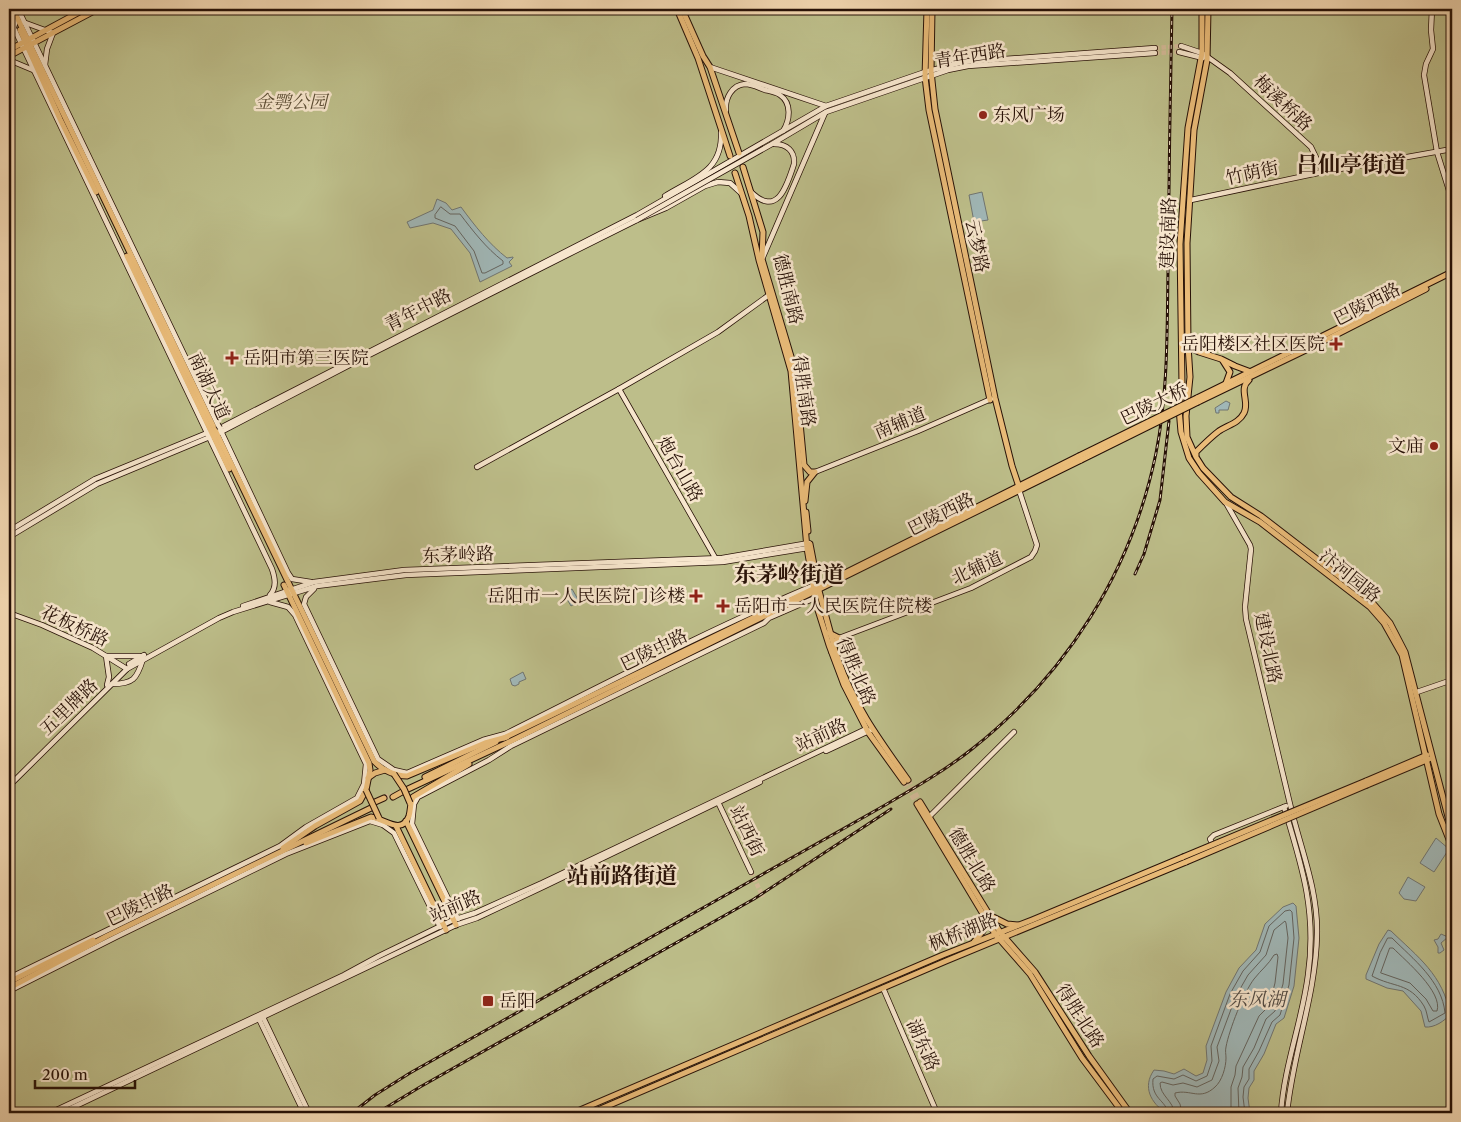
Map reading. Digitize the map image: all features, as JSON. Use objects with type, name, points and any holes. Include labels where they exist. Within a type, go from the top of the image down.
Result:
[{"type":"main road","name":"南湖大道","points":[[12,9],[338,691],[374,761],[385,770]]},
{"type":"main road","points":[[9,41],[19,21],[18,9]]},
{"type":"main road","points":[[9,56],[45,30],[86,9]]},
{"type":"main road","points":[[9,50],[53,33],[98,9]]},
{"type":"main road","points":[[677,9],[698,58],[730,156]]},
{"type":"main road","points":[[682,9],[703,56],[710,67],[739,153]]},
{"type":"main road","points":[[926,9],[929,110],[992,399],[1019,487]]},
{"type":"main road","points":[[928,74],[932,9]]},
{"type":"main road","name":"建设南路","points":[[1189,458],[1181,432],[1179,408],[1182,385],[1180,244],[1188,128],[1205,56],[1202,9]]},
{"type":"main road","name":"建设南路","points":[[1196,457],[1187,437],[1186,416],[1190,377],[1187,243],[1194,130],[1205,56],[1208,9]]},
{"type":"main road","points":[[1432,9],[1431,30],[1433,49],[1426,64],[1424,75],[1437,152],[1452,200]]},
{"type":"main road","points":[[9,18],[14,28],[45,66],[215,432],[272,569],[274,587],[269,597]]},
{"type":"main road","points":[[19,21],[53,33]]},
{"type":"main road","points":[[9,60],[42,74],[53,33]]},
{"type":"main road","points":[[27,43],[33,70],[288,573],[292,579],[316,584],[306,597],[304,604],[366,736],[382,763],[394,770],[407,773],[483,740],[505,734],[682,646],[815,590]]},
{"type":"main road","points":[[1180,49],[1205,56]]},
{"type":"main road","name":"青年西路","points":[[782,132],[826,109],[928,74],[968,66],[1155,50]]},
{"type":"main road","name":"梅溪桥路","points":[[1205,56],[1230,73],[1311,147],[1323,172]]},
{"type":"main road","points":[[710,67],[826,109],[762,259]]},
{"type":"main road","points":[[726,116],[726,101],[730,93],[737,87],[746,84],[750,85],[779,94],[784,99],[789,111],[789,117],[788,123],[782,132]]},
{"type":"main road","name":"青年西路","points":[[772,144],[826,109]]},
{"type":"main road","points":[[637,218],[655,202],[710,167],[720,150],[721,126]]},
{"type":"main road","name":"青年中路","points":[[637,218],[782,132]]},
{"type":"main road","points":[[751,192],[762,200],[774,200],[782,194],[789,180],[794,164],[793,155],[789,148],[772,144]]},
{"type":"main road","name":"青年中路","points":[[9,537],[97,484],[215,432],[364,358],[637,218],[772,144]]},
{"type":"main road","name":"竹荫街","points":[[1190,200],[1323,172],[1452,148]]},
{"type":"main road","name":"德胜南路","points":[[743,167],[763,232],[762,259],[795,370],[804,465],[810,472],[815,472]]},
{"type":"main road","name":"得胜南路","points":[[735,173],[791,371],[808,545],[815,590],[834,646]]},
{"type":"main road","points":[[637,218],[666,208],[718,182],[730,183],[742,193]]},
{"type":"main road","name":"巴陵西路","points":[[1240,382],[1253,373],[1452,272]]},
{"type":"main road","name":"巴陵西路","points":[[1242,376],[1253,373],[1452,276]]},
{"type":"main road","points":[[477,467],[718,332],[769,295]]},
{"type":"main road","points":[[1181,345],[1188,345],[1199,352],[1222,358],[1235,366],[1253,373],[1246,383],[1244,390],[1247,406],[1244,414],[1236,422],[1219,431],[1196,452],[1196,457]]},
{"type":"main road","points":[[1222,358],[1230,372],[1227,385],[1235,386],[1238,389],[1247,406]]},
{"type":"main road","name":"巴陵大桥","points":[[1080,458],[1198,400],[1242,376]]},
{"type":"main road","name":"巴陵大桥","points":[[1227,385],[1240,382]]},
{"type":"main road","name":"炮台山路","points":[[619,389],[716,560]]},
{"type":"main road","name":"南辅道","points":[[815,472],[992,399]]},
{"type":"main road","name":"青年中路","points":[[9,531],[95,480],[215,432]]},
{"type":"main road","name":"汴河园路","points":[[1196,457],[1203,468],[1231,497],[1261,516],[1370,600],[1379,609],[1399,638],[1417,692],[1426,758],[1442,822],[1452,847]]},
{"type":"main road","name":"巴陵西路","points":[[815,590],[1080,458]]},
{"type":"main road","name":"汴河园路","points":[[1189,458],[1199,473],[1225,502],[1260,522],[1370,607],[1384,623],[1402,655],[1432,755],[1452,832]]},
{"type":"main road","name":"得胜南路","points":[[808,545],[805,491],[807,482],[815,472]]},
{"type":"main road","name":"北辅道","points":[[839,638],[971,588],[1031,557],[1037,545],[1019,487]]},
{"type":"main road","name":"建设北路","points":[[1225,502],[1250,545],[1245,607],[1246,619],[1290,804],[1311,879],[1316,908],[1317,932],[1314,976],[1291,1077],[1287,1113]]},
{"type":"main road","name":"东茅岭路","points":[[142,658],[233,612],[316,584],[406,575],[716,560],[808,545]]},
{"type":"main road","points":[[803,603],[815,590]]},
{"type":"main road","name":"得胜北路","points":[[815,590],[817,607],[844,685],[869,729]]},
{"type":"main road","name":"巴陵中路","points":[[410,803],[417,794],[508,739],[618,689],[815,590]]},
{"type":"main road","name":"巴陵中路","points":[[408,788],[815,590]]},
{"type":"main road","name":"东茅岭路","points":[[126,668],[218,616],[269,597],[290,593]]},
{"type":"main road","points":[[9,980],[280,846],[306,827],[357,798],[364,784],[366,764],[347,723],[291,610],[284,604],[265,602]]},
{"type":"main road","points":[[456,921],[412,824],[414,804],[418,797],[489,760],[511,746],[803,603],[810,602],[817,607]]},
{"type":"main road","name":"花板桥路","points":[[9,613],[42,625],[106,656],[126,668]]},
{"type":"main road","points":[[824,628],[830,634],[839,638],[836,640],[832,654]]},
{"type":"main road","points":[[834,646],[848,684],[869,729],[906,781]]},
{"type":"main road","points":[[106,656],[142,658],[138,675],[126,684],[110,684],[106,656]]},
{"type":"main road","name":"五里牌路","points":[[9,786],[126,668]]},
{"type":"main road","points":[[644,676],[651,678]]},
{"type":"main road","points":[[1417,692],[1452,680]]},
{"type":"main road","name":"五里牌路","points":[[9,782],[110,684]]},
{"type":"main road","points":[[618,689],[628,689]]},
{"type":"main road","points":[[338,691],[369,763],[366,790],[379,818],[387,824],[396,826],[406,821],[410,803],[404,789],[394,774],[385,770],[368,778]]},
{"type":"main road","name":"站前路","points":[[456,921],[477,918],[869,729]]},
{"type":"main road","name":"站前路","points":[[61,1113],[443,927],[476,914],[869,729]]},
{"type":"main road","points":[[930,817],[1014,732]]},
{"type":"main road","name":"巴陵中路","points":[[394,774],[407,776],[485,743],[508,739]]},
{"type":"main road","points":[[1367,783],[1432,755]]},
{"type":"main road","name":"枫桥湖路","points":[[573,1113],[973,943],[1000,936],[1019,925],[1184,860],[1212,845],[1367,783]]},
{"type":"main road","name":"枫桥湖路","points":[[591,1113],[1000,936],[1367,783]]},
{"type":"main road","name":"巴陵中路","points":[[284,849],[315,826],[360,801],[366,790]]},
{"type":"main road","points":[[392,795],[402,791]]},
{"type":"main road","name":"巴陵中路","points":[[9,990],[107,936],[385,799]]},
{"type":"main road","name":"站西街","points":[[718,802],[751,872]]},
{"type":"main road","name":"德胜北路","points":[[987,916],[930,817],[918,803],[987,916],[1000,936]]},
{"type":"main road","points":[[1212,845],[1210,840],[1214,836],[1290,804]]},
{"type":"main road","points":[[1280,1113],[1286,1072],[1308,976],[1311,930],[1305,883],[1284,807]]},
{"type":"main road","name":"巴陵中路","points":[[9,980],[284,849],[322,838],[367,818],[379,818]]},
{"type":"main road","points":[[9,990],[286,854],[370,821],[383,825],[394,833],[443,927]]},
{"type":"main road","points":[[406,821],[456,921]]},
{"type":"main road","points":[[396,826],[443,927]]},
{"type":"main road","points":[[973,943],[983,931],[987,916],[1007,924],[1019,925]]},
{"type":"main road","name":"得胜北路","points":[[1000,936],[1030,974],[1082,1058],[1123,1113]]},
{"type":"main road","name":"得胜北路","points":[[1000,936],[1035,972],[1089,1056],[1130,1113]]},
{"type":"main road","name":"湖东路","points":[[883,988],[937,1113]]},
{"type":"main road","points":[[260,1016],[304,1113]]},
{"type":"main road","points":[[260,1016],[309,1113]]},
{"type":"main road","name":"站前路","points":[[50,1113],[260,1016]]},
{"type":"green space","name":"金鹗公园","points":[[9,9],[1452,9],[1452,1113],[9,1113]]},
{"type":"water","points":[[982,192],[988,220],[974,222],[969,195]]},
{"type":"water","points":[[437,199],[446,203],[452,210],[461,207],[494,247],[507,258],[513,257],[509,262],[512,266],[480,282],[470,253],[451,229],[433,223],[410,228],[407,222],[433,210]]},
{"type":"water","points":[[1226,401],[1230,403],[1228,410],[1219,410],[1219,413],[1216,413],[1215,408]]},
{"type":"water","points":[[572,589],[579,601],[571,606],[564,594]]},
{"type":"water","points":[[523,672],[526,679],[515,686],[512,685],[510,679]]},
{"type":"water","points":[[1436,838],[1449,849],[1434,872],[1420,863]]},
{"type":"water","points":[[1408,877],[1425,887],[1416,901],[1404,899],[1399,893]]},
{"type":"water","name":"东风湖","points":[[1293,903],[1296,906],[1299,938],[1294,986],[1284,1018],[1276,1024],[1264,1054],[1254,1071],[1254,1080],[1249,1088],[1248,1098],[1250,1113],[1166,1113],[1152,1099],[1149,1088],[1150,1076],[1154,1070],[1174,1074],[1184,1069],[1196,1076],[1203,1073],[1207,1060],[1206,1046],[1226,992],[1239,968],[1256,950],[1265,924],[1283,907]]},
{"type":"water","points":[[1388,930],[1420,958],[1442,988],[1450,1014],[1439,1024],[1425,1027],[1421,1011],[1403,991],[1387,988],[1366,979],[1379,944]]},
{"type":"water","points":[[1441,934],[1448,937],[1441,943],[1444,950],[1438,953],[1438,947],[1434,940],[1438,939]]},
{"type":"tunnel","points":[[1155,48],[1181,46]]},
{"type":"tunnel","points":[[1155,53],[1179,52]]},
{"type":"tunnel","points":[[908,780],[920,802]]},
{"type":"tunnel","points":[[904,782],[917,804]]},
{"type":"tunnel","points":[[384,798],[392,794]]},
{"type":"tunnel","points":[[751,872],[763,897]]},
{"type":"railway","points":[[352,1113],[375,1095],[410,1073],[862,818],[938,773],[972,749],[1006,720],[1037,688],[1065,654],[1090,618],[1112,579],[1130,539],[1145,497],[1160,430],[1167,340],[1172,9]]},
{"type":"railway","points":[[1135,574],[1144,554],[1160,500],[1169,421]]},
{"type":"railway","points":[[377,1113],[754,899],[891,809]]},
{"type":"place","name":"东风广场","points":[[983,115]]},
{"type":"place","name":"岳阳楼区社区医院","points":[[1336,344]]},
{"type":"place","name":"岳阳市第三医院","points":[[232,358]]},
{"type":"place","name":"文庙","points":[[1434,446]]},
{"type":"place","name":"岳阳市一人民医院门诊楼","points":[[696,596]]},
{"type":"place","name":"岳阳市一人民医院住院楼","points":[[723,606]]},
{"type":"place","name":"岳阳","points":[[488,1001]]},
{"type":"district","name":"吕仙亭街道","points":[[1351,164]]},
{"type":"district","name":"东茅岭街道","points":[[789,574]]},
{"type":"district","name":"站前路街道","points":[[622,875]]}]
